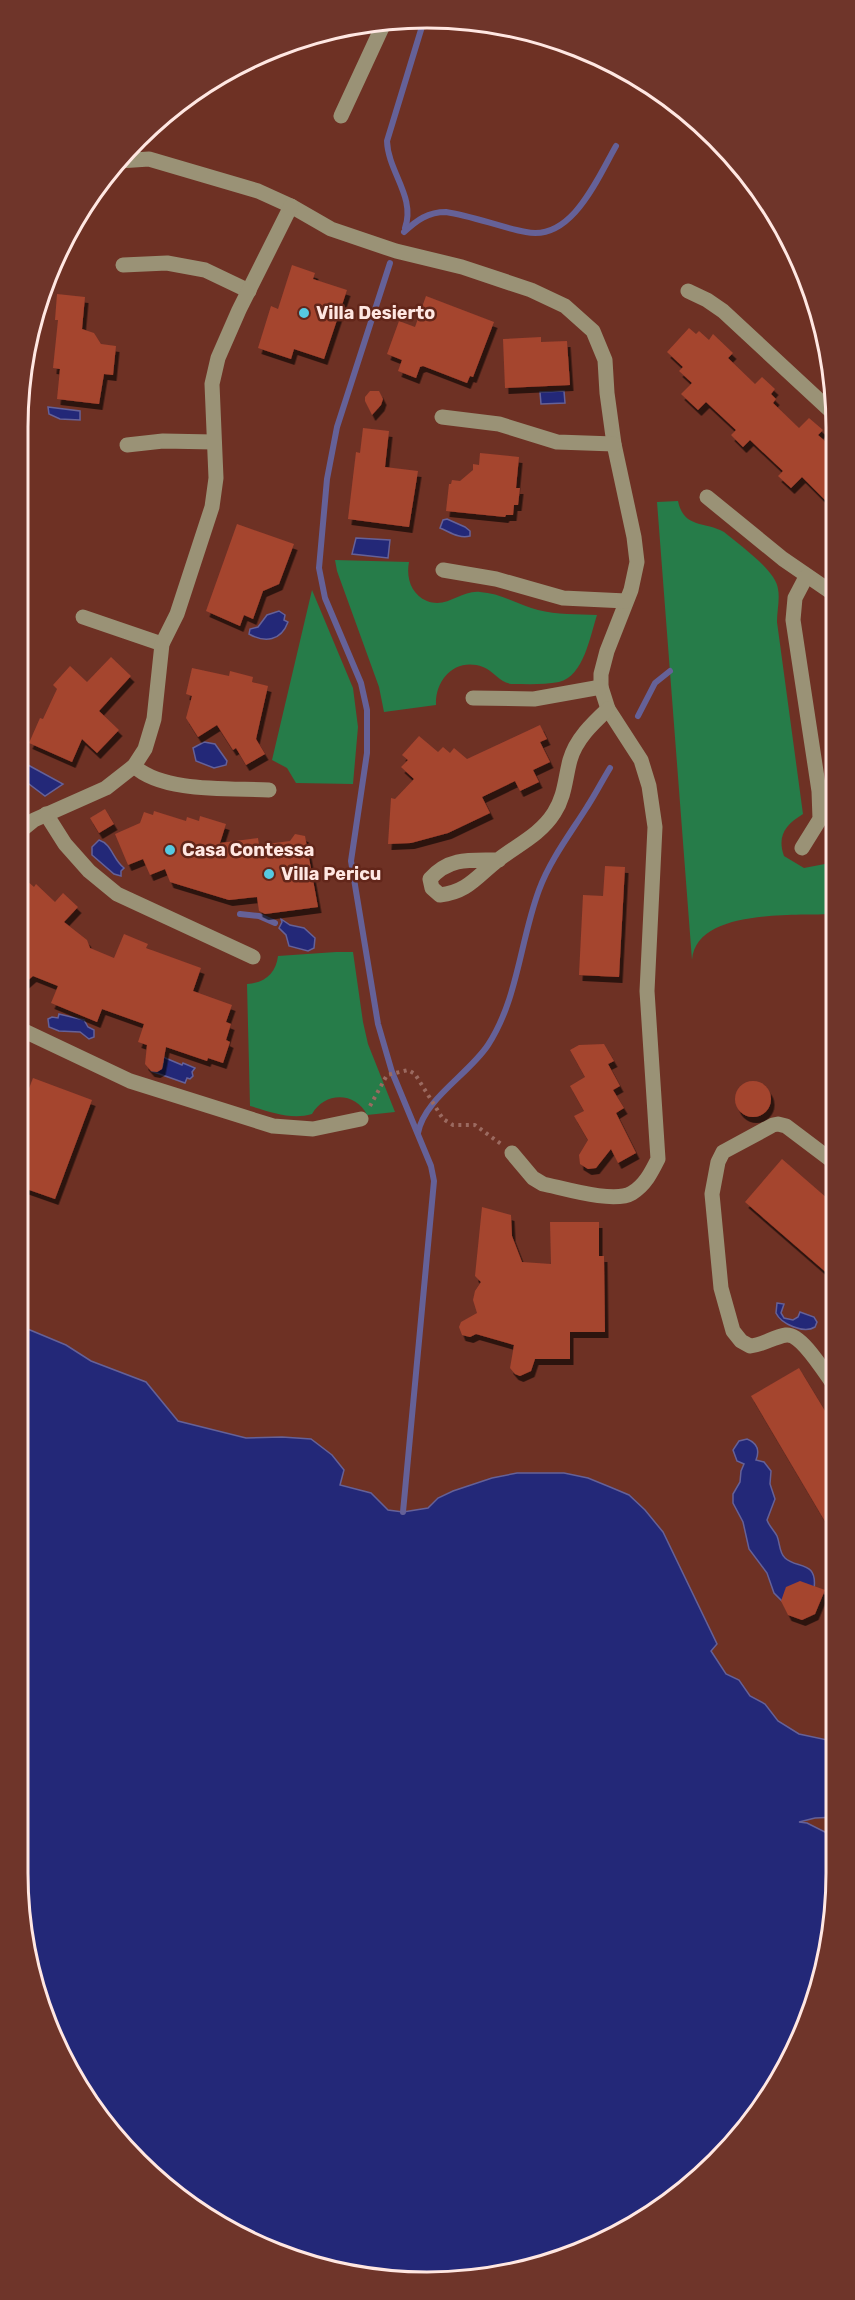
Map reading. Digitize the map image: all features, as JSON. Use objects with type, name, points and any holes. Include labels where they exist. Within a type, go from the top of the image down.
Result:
[{"type":"street","points":[[341,116],[380,31]]},
{"type":"street","points":[[131,160],[149,159],[258,191],[291,206],[331,229],[396,251],[531,290],[565,306],[593,331],[605,360],[614,444],[634,537],[637,562],[631,590],[607,651],[601,674],[601,687],[608,709],[641,760],[649,786],[655,827],[647,992],[658,1159],[648,1179],[630,1194],[617,1197],[543,1184],[533,1178],[512,1153]]},
{"type":"street","points":[[28,824],[46,814],[106,788],[134,766],[145,749],[152,728],[162,644],[177,614],[212,507],[216,478],[212,384],[218,358],[228,333],[291,206]]},
{"type":"street","points":[[123,265],[167,262],[205,270],[249,291]]},
{"type":"street","points":[[688,291],[723,311],[826,407]]},
{"type":"street","points":[[442,417],[499,424],[557,442],[614,444]]},
{"type":"street","points":[[127,445],[163,441],[214,442]]},
{"type":"street","points":[[707,497],[806,576],[826,589]]},
{"type":"street","points":[[443,570],[496,579],[563,598],[626,601]]},
{"type":"street","points":[[801,848],[820,819],[819,791],[793,620],[794,603],[806,576]]},
{"type":"street","points":[[83,617],[162,644]]},
{"type":"street","points":[[473,698],[534,699],[601,687]]},
{"type":"street","points":[[499,860],[528,840],[554,814],[562,798],[570,760],[579,740],[608,709]]},
{"type":"street","points":[[134,766],[148,777],[171,784],[268,790]]},
{"type":"street","points":[[46,814],[65,844],[88,871],[117,894],[253,957]]},
{"type":"street","points":[[28,1033],[130,1081],[273,1126],[313,1129],[361,1119]]},
{"type":"street","points":[[826,1156],[786,1126],[773,1125],[723,1152],[718,1162],[712,1194],[721,1288],[733,1331],[741,1341],[750,1346],[760,1345],[786,1335],[795,1336],[803,1343],[826,1374]]},
{"type":"path","points":[[361,1119],[374,1101],[387,1075],[408,1070],[415,1074],[447,1123],[475,1125],[512,1153]]},
{"type":"green space","points":[[678,501],[685,516],[696,523],[724,532],[756,558],[776,582],[779,597],[777,622],[803,814],[791,822],[784,832],[782,849],[784,856],[804,868],[826,864],[826,914],[750,918],[729,923],[710,931],[698,943],[692,960],[657,502]]},
{"type":"green space","points":[[335,560],[409,562],[408,574],[413,590],[422,598],[434,603],[480,592],[545,612],[597,615],[585,654],[568,678],[547,684],[511,684],[483,667],[464,665],[449,672],[443,679],[436,705],[384,712],[379,687]]},
{"type":"green space","points":[[312,590],[353,688],[358,727],[353,784],[296,783],[287,768],[272,760]]},
{"type":"green space","points":[[353,952],[368,1044],[395,1112],[367,1115],[356,1102],[340,1097],[325,1101],[312,1114],[304,1116],[281,1114],[250,1106],[247,984],[259,982],[268,976],[275,967],[278,956]]},
{"type":"shaded area","points":[[564,391],[565,403],[541,404],[540,392]]},
{"type":"shaded area","points":[[48,407],[80,411],[80,420],[60,419],[49,414]]},
{"type":"shaded area","points":[[447,519],[465,527],[470,531],[470,536],[458,536],[440,528],[443,520]]},
{"type":"shaded area","points":[[356,538],[390,540],[388,558],[352,554]]},
{"type":"shaded area","points":[[279,611],[285,615],[284,620],[288,622],[277,637],[261,639],[249,634],[250,629],[258,627],[267,615]]},
{"type":"shaded area","points":[[204,742],[215,744],[227,761],[226,765],[214,768],[196,761],[193,748]]},
{"type":"shaded area","points":[[28,765],[63,784],[45,796],[28,783]]},
{"type":"shaded area","points":[[99,840],[107,845],[124,868],[121,876],[114,874],[92,855],[92,847]]},
{"type":"shaded area","points":[[281,919],[290,925],[304,928],[315,938],[314,948],[308,951],[289,946],[286,935],[279,928]]},
{"type":"shaded area","points":[[59,1014],[84,1020],[88,1027],[94,1030],[94,1037],[89,1039],[80,1032],[59,1031],[49,1027],[48,1019],[58,1018]]},
{"type":"shaded area","points":[[163,1057],[195,1068],[192,1072],[193,1076],[190,1079],[187,1078],[185,1083],[151,1071],[161,1068]]},
{"type":"shaded area","points":[[777,1303],[784,1304],[781,1313],[784,1318],[793,1320],[800,1312],[814,1317],[817,1322],[815,1327],[799,1329],[783,1321],[776,1313]]},
{"type":"shaded area","points":[[28,1329],[66,1345],[91,1361],[146,1382],[178,1421],[246,1438],[311,1439],[332,1455],[344,1470],[340,1485],[371,1493],[388,1510],[403,1512],[428,1508],[438,1498],[453,1491],[492,1478],[517,1473],[564,1473],[588,1478],[629,1495],[663,1532],[717,1644],[711,1651],[726,1674],[739,1680],[750,1696],[765,1704],[778,1721],[799,1734],[826,1740],[826,1818],[799,1822],[807,1823],[826,1832],[826,1899],[813,1976],[796,2025],[773,2072],[727,2136],[691,2172],[649,2204],[627,2218],[580,2241],[531,2258],[480,2268],[428,2272],[375,2268],[324,2258],[275,2241],[228,2218],[164,2172],[145,2155],[111,2115],[82,2072],[59,2025],[42,1976],[36,1950],[28,1872]]},
{"type":"shaded area","points":[[747,1439],[757,1447],[756,1460],[764,1462],[771,1471],[770,1484],[775,1499],[767,1520],[777,1536],[782,1553],[785,1558],[813,1573],[814,1589],[784,1603],[774,1593],[767,1573],[749,1549],[743,1522],[733,1503],[733,1494],[740,1482],[744,1464],[737,1461],[733,1450],[739,1441]]},
{"type":"building","name":"Villa Desierto","points":[[292,265],[315,273],[313,279],[347,290],[324,359],[294,349],[291,359],[258,348],[271,306],[278,309]]},
{"type":"building","points":[[57,294],[85,297],[82,329],[94,333],[101,344],[116,346],[113,375],[104,374],[99,404],[57,399],[60,369],[53,368],[58,320],[55,320]]},
{"type":"building","points":[[426,296],[494,322],[473,377],[470,376],[467,383],[423,366],[420,367],[416,378],[398,371],[402,360],[387,354],[399,321],[415,327]]},
{"type":"building","points":[[689,328],[696,334],[699,331],[709,340],[713,334],[733,353],[728,358],[755,384],[762,377],[775,389],[771,394],[776,399],[773,403],[799,428],[809,418],[823,430],[818,435],[826,442],[826,501],[802,477],[791,488],[778,476],[783,471],[750,440],[743,447],[731,435],[736,430],[706,402],[698,410],[681,394],[692,383],[679,371],[683,367],[667,352]]},
{"type":"building","points":[[541,337],[541,342],[567,341],[570,385],[505,388],[503,339]]},
{"type":"building","points":[[370,391],[379,391],[383,399],[372,415],[365,401]]},
{"type":"building","points":[[363,428],[389,431],[385,467],[418,471],[409,527],[348,519],[356,452],[360,453]]},
{"type":"building","points":[[480,453],[519,457],[516,488],[520,488],[518,505],[514,505],[513,515],[505,517],[446,511],[449,484],[452,480],[460,481],[473,470],[473,464],[479,465]]},
{"type":"building","points":[[237,524],[294,544],[279,584],[263,591],[253,619],[244,615],[240,626],[206,611]]},
{"type":"building","points":[[111,657],[131,676],[99,711],[119,730],[97,753],[82,739],[72,762],[29,743],[57,689],[53,685],[70,666],[87,682]]},
{"type":"building","points":[[192,668],[229,676],[230,671],[253,677],[252,682],[268,686],[256,739],[265,754],[246,765],[236,748],[233,750],[217,725],[198,737],[186,718],[192,696],[186,694]]},
{"type":"building","points":[[540,725],[547,739],[540,742],[550,762],[533,770],[539,782],[520,791],[515,781],[482,797],[490,813],[448,833],[411,843],[388,844],[391,798],[395,799],[414,779],[401,767],[408,760],[402,755],[419,736],[438,752],[443,747],[450,753],[454,748],[467,759]]},
{"type":"building","points":[[105,809],[114,824],[99,833],[90,818]]},
{"type":"building","points":[[154,811],[186,821],[187,817],[199,821],[200,816],[226,824],[220,843],[258,838],[259,845],[290,841],[295,834],[305,836],[318,907],[265,914],[259,911],[257,897],[229,900],[170,882],[165,869],[150,875],[143,859],[128,865],[115,834],[140,823],[144,812],[153,815]]},
{"type":"building","points":[[605,866],[625,867],[619,977],[579,975],[583,895],[603,896]]},
{"type":"building","points":[[28,882],[34,887],[36,884],[55,902],[63,893],[78,907],[64,922],[87,940],[90,948],[114,958],[124,934],[148,944],[146,948],[201,968],[193,991],[232,1005],[226,1022],[231,1024],[226,1040],[230,1042],[223,1063],[208,1058],[207,1061],[166,1047],[162,1069],[157,1072],[151,1071],[145,1064],[147,1045],[138,1042],[144,1024],[102,1009],[97,1022],[51,1003],[58,986],[33,976],[28,980]]},
{"type":"building","points":[[604,1044],[614,1061],[608,1064],[620,1086],[613,1090],[624,1108],[616,1113],[636,1153],[618,1163],[611,1149],[596,1168],[588,1169],[580,1164],[579,1155],[588,1140],[574,1116],[584,1111],[570,1086],[585,1077],[570,1050],[579,1045]]},
{"type":"building","points":[[33,1078],[92,1100],[55,1199],[28,1190],[28,1091]]},
{"type":"building","points":[[753,1081],[766,1086],[771,1099],[766,1112],[753,1117],[740,1112],[735,1099],[740,1086]]},
{"type":"building","points":[[782,1159],[826,1197],[826,1272],[745,1202]]},
{"type":"building","points":[[482,1207],[511,1215],[512,1236],[522,1262],[551,1264],[550,1222],[599,1222],[599,1256],[604,1256],[605,1332],[570,1332],[570,1359],[535,1359],[531,1371],[520,1376],[510,1368],[514,1345],[476,1334],[470,1337],[462,1335],[459,1327],[461,1322],[477,1313],[473,1300],[475,1291],[481,1282],[475,1276]]},
{"type":"building","points":[[799,1368],[826,1413],[826,1523],[751,1396]]},
{"type":"building","points":[[800,1581],[825,1590],[815,1614],[802,1620],[788,1615],[781,1601],[786,1587]]},
{"type":"waterway","points":[[405,228],[407,206],[387,141],[421,28]]},
{"type":"waterway","points":[[404,232],[423,218],[434,213],[446,212],[526,232],[542,232],[557,227],[582,204],[616,146]]},
{"type":"waterway","points":[[390,263],[337,427],[327,479],[319,568],[325,598],[361,683],[367,710],[367,753],[351,861],[378,1024],[392,1072],[431,1166],[434,1181],[403,1512]]},
{"type":"waterway","points":[[638,716],[655,683],[670,671]]},
{"type":"waterway","points":[[418,1133],[429,1109],[480,1056],[498,1027],[512,989],[539,890],[555,858],[610,768]]},
{"type":"waterway","points":[[240,914],[259,916],[275,923]]},
{"type":"place","name":"Villa Desierto","points":[[304,313]]},
{"type":"place","name":"Casa Contessa","points":[[170,850]]},
{"type":"place","name":"Villa Pericu","points":[[269,874]]}]
